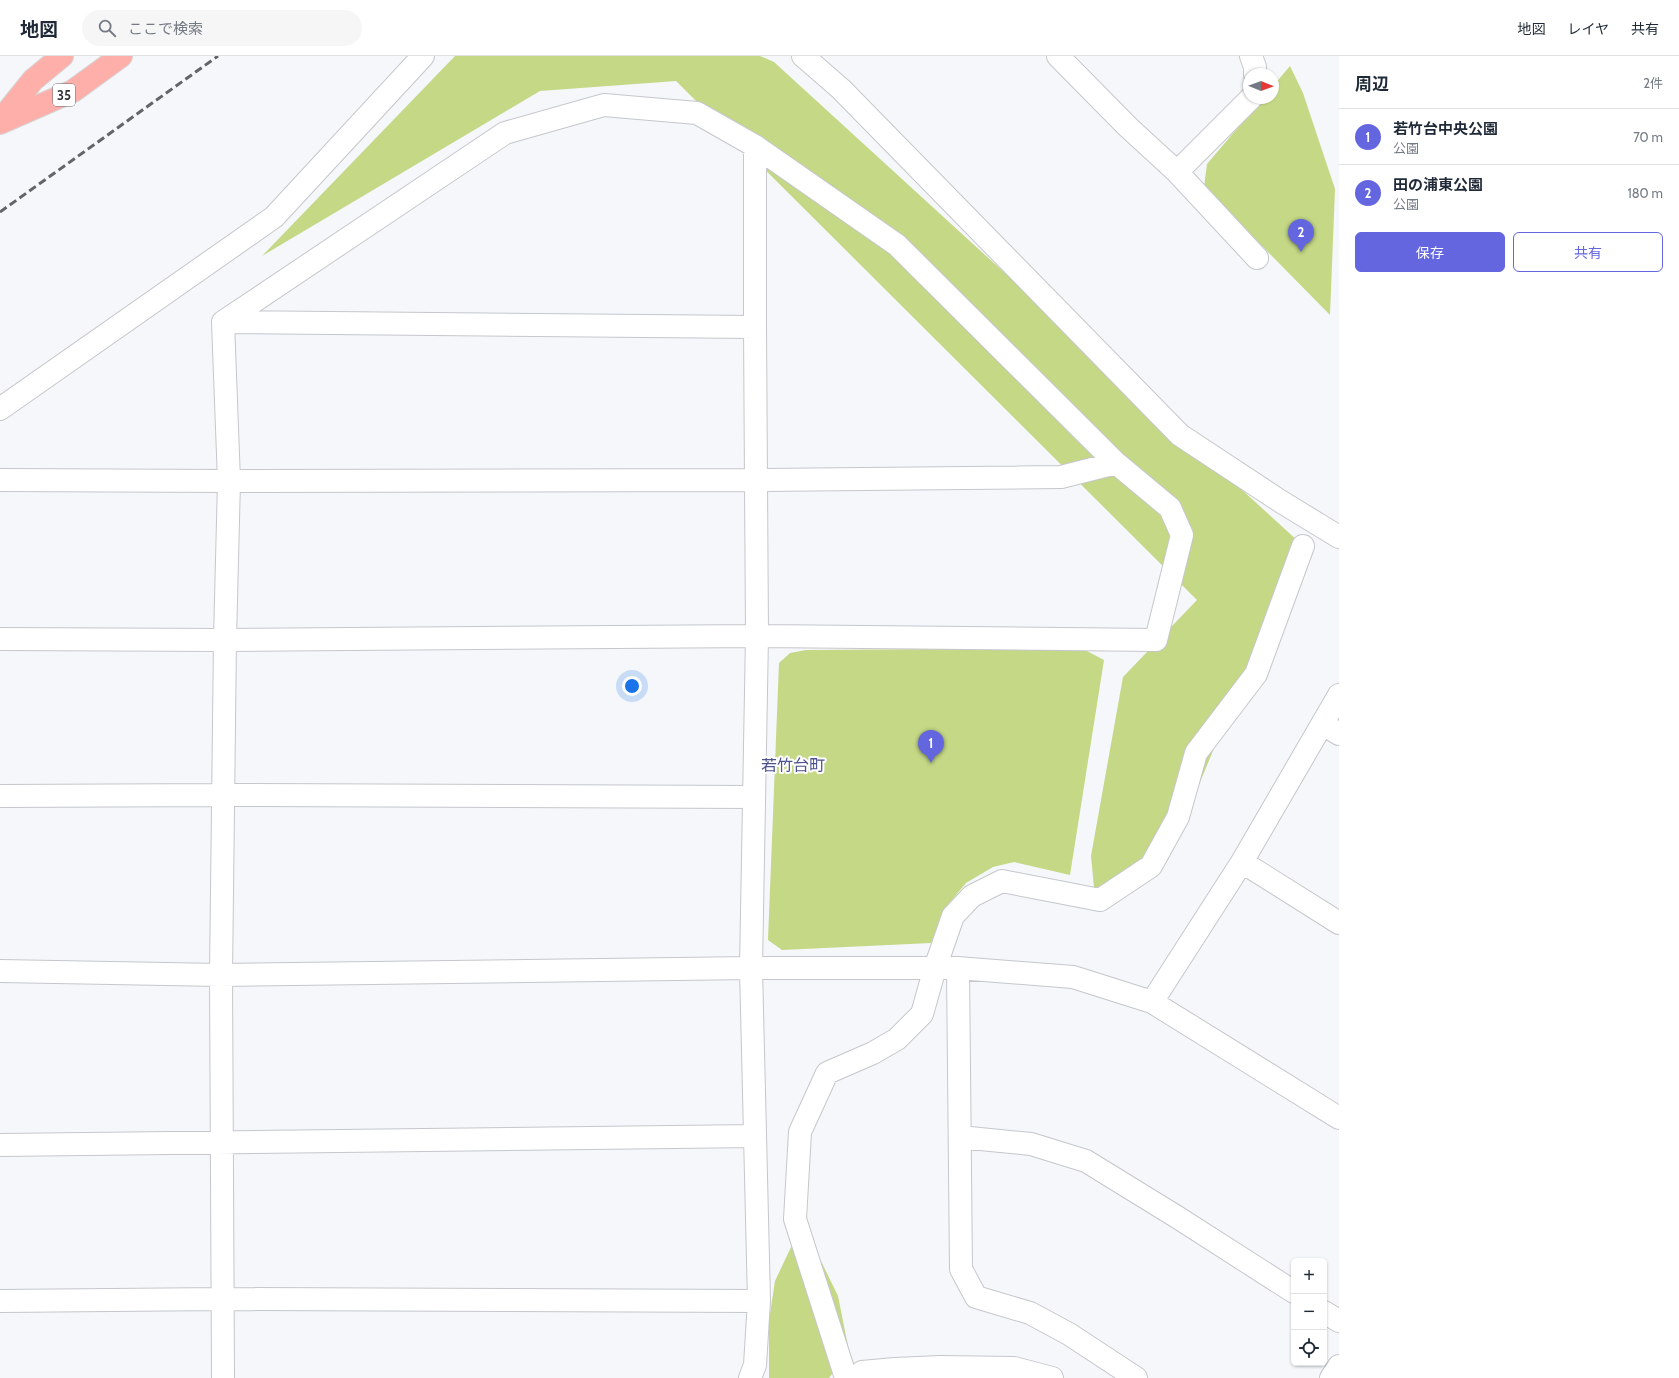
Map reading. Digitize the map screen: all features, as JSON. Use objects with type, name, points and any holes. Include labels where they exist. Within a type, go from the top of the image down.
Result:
[{"type":"highway","name":"35","points":[[0,122],[73,91],[121,56]]},
{"type":"highway","name":"35","points":[[0,122],[33,80],[57,58]]},
{"type":"street","points":[[0,409],[274,217],[423,56]]},
{"type":"street","points":[[803,56],[841,89],[1180,435],[1280,501],[1339,536]]},
{"type":"street","points":[[1058,56],[1128,127],[1177,172],[1257,258]]},
{"type":"street","points":[[1251,56],[1255,68]]},
{"type":"street","points":[[1177,172],[1245,104]]},
{"type":"street","points":[[0,639],[225,640],[758,636],[1156,640],[1182,535],[1170,508],[1116,464],[897,245],[755,146],[697,113],[604,105],[505,133],[223,322]]},
{"type":"street","points":[[750,1378],[754,1365],[759,1301],[751,968],[758,636],[755,146]]},
{"type":"street","points":[[223,322],[755,327]]},
{"type":"street","points":[[222,1378],[221,975],[225,640],[229,481],[223,322]]},
{"type":"street","points":[[0,480],[756,480],[1062,477],[1116,464]]},
{"type":"street","points":[[846,1378],[795,1219],[800,1132],[827,1073],[872,1053],[897,1039],[922,1014],[935,968],[953,916],[972,896],[1002,881],[1100,900],[1151,866],[1178,817],[1196,753],[1256,674],[1303,546]]},
{"type":"street","points":[[1152,1002],[1242,862],[1331,729],[1339,695]]},
{"type":"street","points":[[0,796],[223,795],[754,797]]},
{"type":"street","points":[[1242,862],[1339,923]]},
{"type":"street","points":[[0,971],[221,975],[751,968],[958,968],[1073,977],[1152,1002],[1339,1118]]},
{"type":"street","points":[[958,968],[961,1268],[976,1297],[1030,1313],[1069,1334],[1136,1378]]},
{"type":"street","points":[[0,1144],[755,1136]]},
{"type":"street","points":[[960,1137],[1031,1144],[1086,1161],[1177,1216],[1291,1290]]},
{"type":"street","points":[[0,1301],[222,1299],[759,1301]]},
{"type":"street","points":[[1327,1314],[1339,1321]]},
{"type":"street","points":[[1332,1378],[1339,1366]]},
{"type":"street","points":[[854,1378],[862,1372],[940,1367],[1014,1368],[1052,1378]]},
{"type":"green space","points":[[455,56],[760,56],[774,62],[1299,542],[1168,860],[1095,898],[1091,856],[1123,677],[1197,600],[676,81],[540,91],[262,256]]},
{"type":"green space","points":[[1290,66],[1303,93],[1335,189],[1330,315],[1204,187],[1207,164],[1258,104],[1279,104],[1279,79]]},
{"type":"green space","points":[[806,650],[1085,650],[1104,660],[1070,875],[1014,862],[993,867],[966,883],[947,906],[931,943],[782,950],[768,940],[779,663],[790,653]]},
{"type":"green space","points":[[792,1245],[822,1263],[838,1296],[849,1351],[829,1378],[769,1378],[769,1320],[775,1281]]},
{"type":"railway","points":[[0,212],[218,56]]},
{"type":"place","name":"田の浦東公園","points":[[1301,252]]},
{"type":"place","name":"若竹台中央公園","points":[[931,763]]},
{"type":"district","name":"若竹台町","points":[[793,765]]}]
